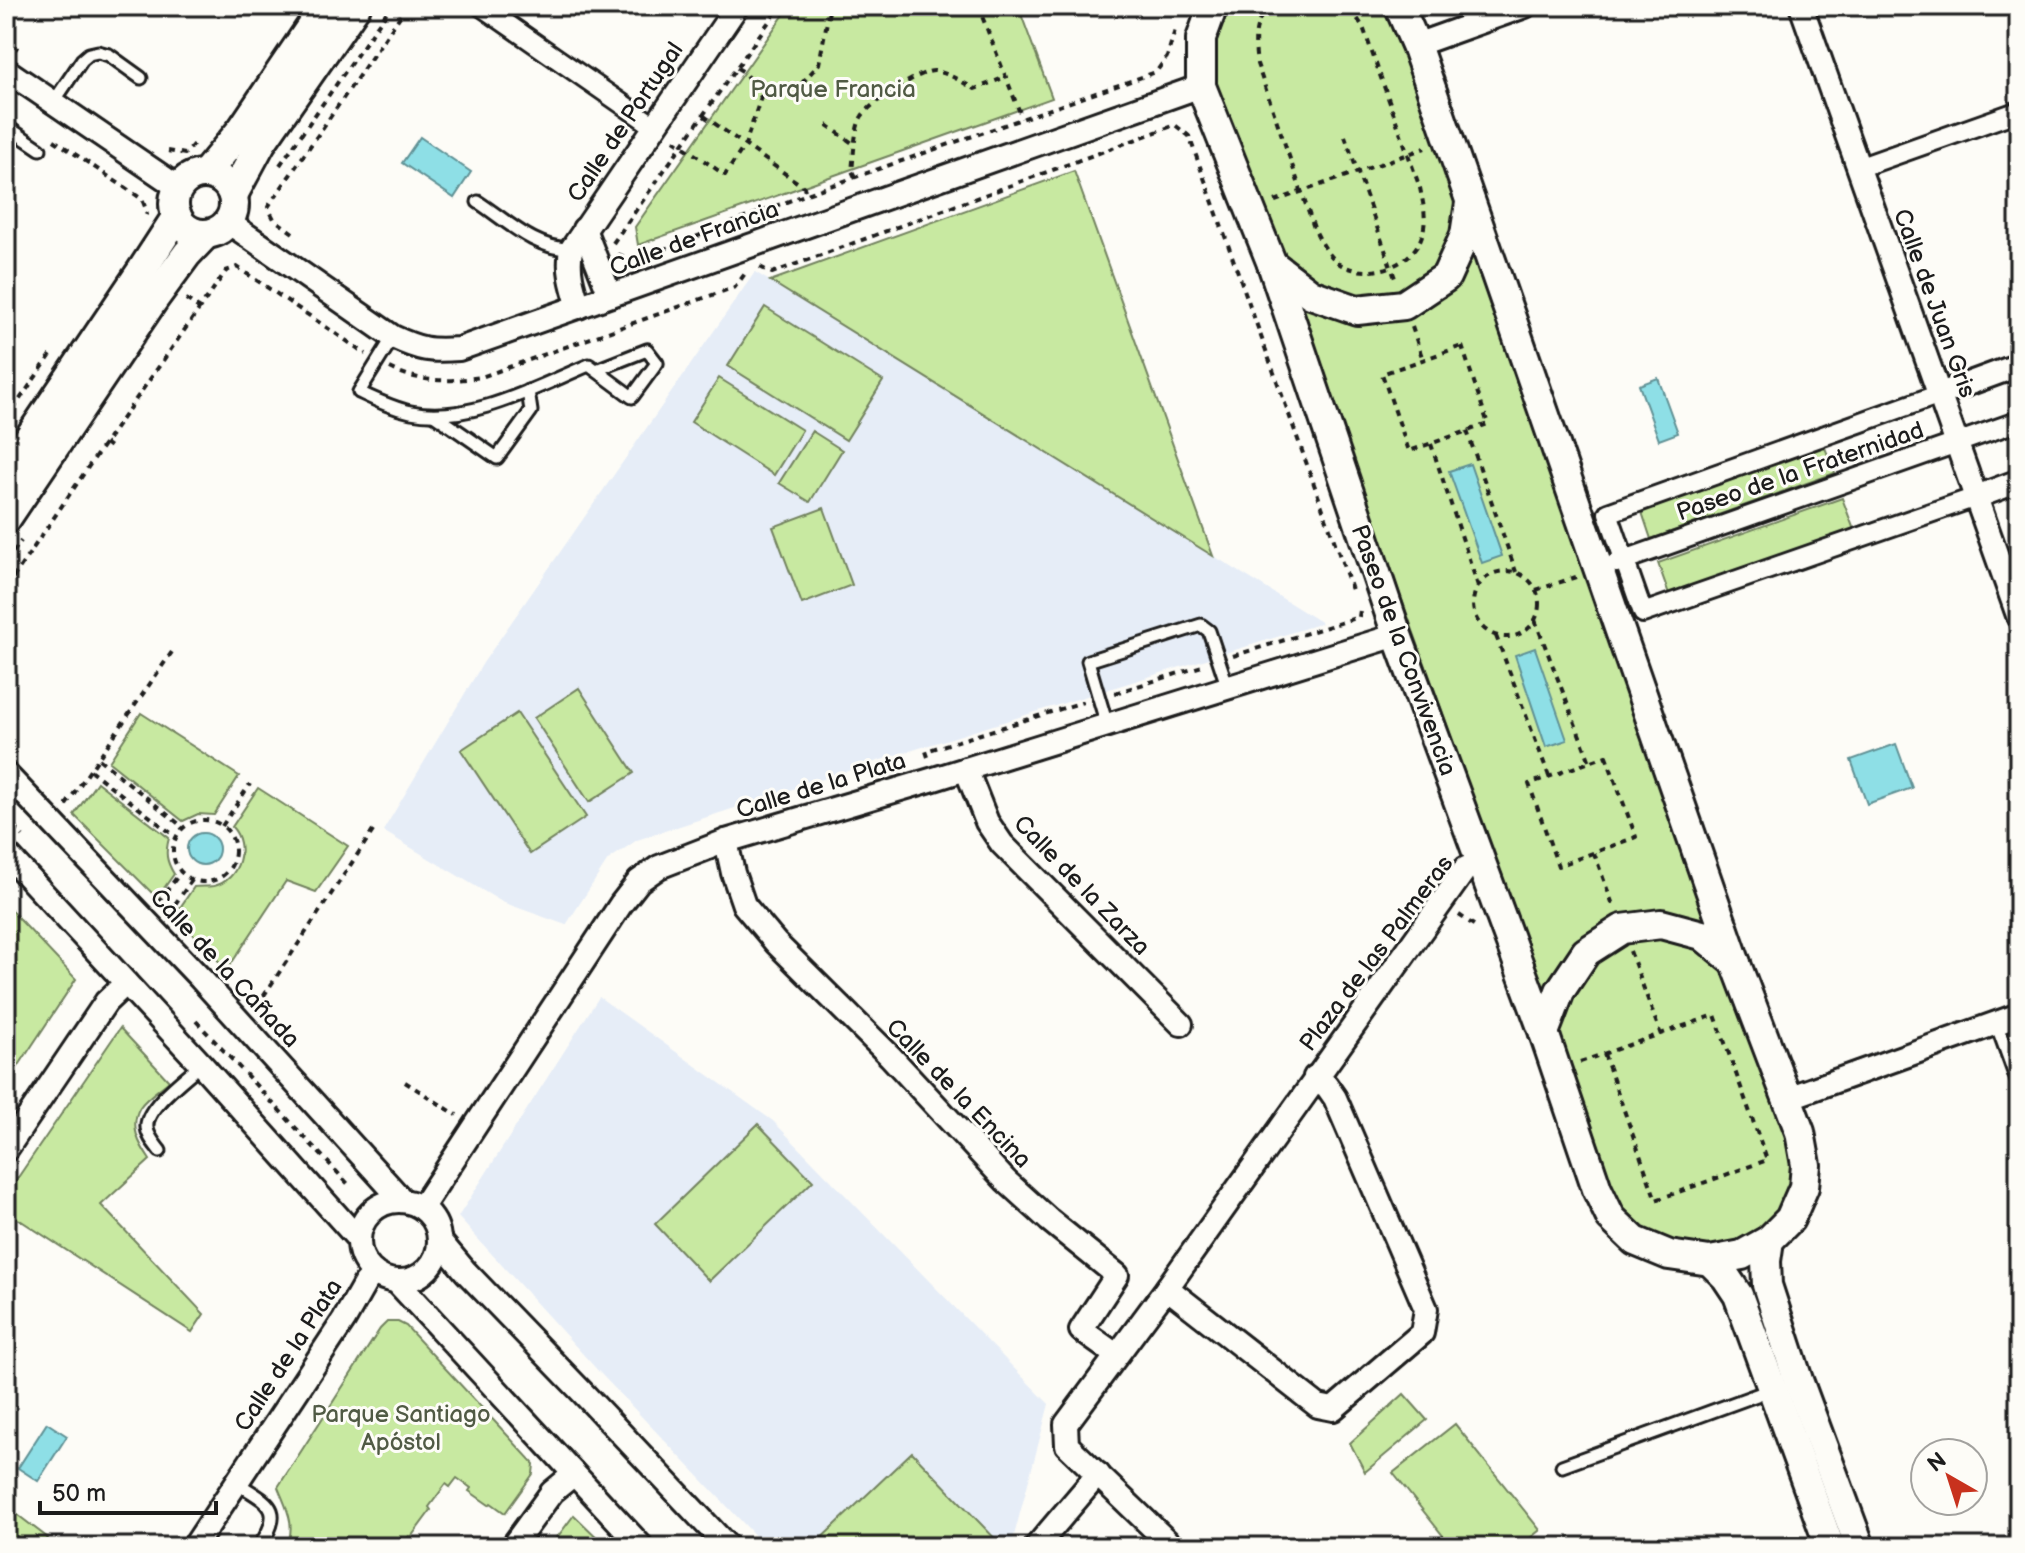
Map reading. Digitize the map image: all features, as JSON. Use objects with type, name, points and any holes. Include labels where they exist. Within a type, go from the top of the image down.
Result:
[{"type":"street","points":[[205,174],[242,129],[325,6]]},
{"type":"street","points":[[6,519],[159,292],[187,254],[222,217],[261,143],[356,6]]},
{"type":"street","points":[[481,6],[654,126]]},
{"type":"street","name":"Calle de Portugal","points":[[581,242],[654,126],[737,6]]},
{"type":"street","name":"Paseo de la Convivencia","points":[[1213,6],[1201,39],[1201,86],[1272,264],[1397,635],[1544,1033],[1597,1189],[1611,1218],[1635,1241],[1669,1255],[1710,1261],[1742,1255],[1769,1240],[1790,1219],[1804,1187],[1806,1165],[1800,1132],[1736,964],[1611,565],[1470,203],[1416,45],[1399,6]]},
{"type":"street","points":[[1416,45],[1525,6]]},
{"type":"street","name":"Calle de Juan Gris","points":[[1801,6],[2019,618]]},
{"type":"street","points":[[6,70],[53,103],[178,202],[184,226],[194,232],[222,217]]},
{"type":"street","name":"Calle de Francia","points":[[222,217],[393,337],[416,348],[432,351],[459,349],[1201,86]]},
{"type":"street","points":[[1858,168],[2019,111]]},
{"type":"street","points":[[6,472],[178,202],[185,180],[205,174],[217,176],[227,184],[222,217]]},
{"type":"street","points":[[1272,264],[1311,294],[1357,310],[1404,305],[1446,277],[1465,235],[1470,203]]},
{"type":"street","points":[[579,307],[570,277],[569,261],[581,242],[610,295]]},
{"type":"street","name":"Paseo de la Fraternidad","points":[[1940,394],[2019,365]]},
{"type":"street","points":[[1940,394],[1608,513],[1611,565],[1643,613],[2019,481]]},
{"type":"street","name":"Paseo de la Fraternidad","points":[[1611,565],[2019,421]]},
{"type":"street","name":"Calle de la Plata","points":[[412,1203],[621,904],[639,881],[659,867],[726,841],[1397,635]]},
{"type":"street","name":"Calle de la Zarza","points":[[966,769],[987,822],[1002,844],[1181,1024]]},
{"type":"street","name":"Calle de la Cañada","points":[[6,774],[412,1203]]},
{"type":"street","name":"Calle de la Encina","points":[[726,841],[744,905],[776,943],[890,1056],[1006,1181],[1117,1275],[1081,1330],[1116,1355]]},
{"type":"street","points":[[6,853],[359,1240]]},
{"type":"street","name":"Plaza de las Palmeras","points":[[1173,1547],[1067,1445],[1066,1424],[1167,1288],[1466,868],[1480,862]]},
{"type":"street","name":"Paseo de la Convivencia","points":[[1544,1033],[1560,991],[1586,952],[1622,929],[1661,924],[1702,935],[1736,964]]},
{"type":"street","points":[[6,1150],[106,1002],[126,983]]},
{"type":"street","points":[[1788,1098],[2019,1015]]},
{"type":"street","name":"Plaza de las Palmeras","points":[[1167,1288],[1318,1406],[1333,1409],[1422,1333],[1426,1309],[1335,1098],[1326,1085],[1315,1077]]},
{"type":"street","points":[[389,1201],[412,1203],[431,1216],[440,1241],[438,1252],[426,1270],[417,1276],[396,1281],[381,1277],[366,1264],[361,1253],[361,1227],[367,1216],[389,1201]]},
{"type":"street","points":[[1769,1240],[1767,1285],[1798,1380],[1860,1547]]},
{"type":"street","points":[[440,1241],[728,1547]]},
{"type":"street","points":[[1710,1261],[1738,1295],[1830,1547]]},
{"type":"street","name":"Calle de la Plata","points":[[194,1547],[374,1273]]},
{"type":"street","points":[[396,1281],[642,1547]]},
{"type":"street","points":[[512,1547],[552,1492],[574,1474]]},
{"type":"street","points":[[1036,1547],[1098,1474]]},
{"type":"lane","points":[[53,103],[89,54],[98,52],[109,55],[141,78]]},
{"type":"lane","points":[[6,126],[40,149]]},
{"type":"lane","points":[[478,202],[549,248],[581,242]]},
{"type":"lane","points":[[393,337],[359,392],[412,413],[435,415],[476,410],[589,365],[632,397],[657,363],[647,350],[596,370]]},
{"type":"lane","points":[[435,415],[497,458],[531,411],[528,391]]},
{"type":"lane","points":[[1107,725],[1088,661],[1187,629],[1201,625],[1209,631],[1228,688]]},
{"type":"lane","points":[[1996,1023],[2019,1086]]},
{"type":"lane","points":[[160,1151],[151,1140],[147,1128],[149,1116],[201,1064]]},
{"type":"lane","points":[[1562,1466],[1774,1389]]},
{"type":"lane","points":[[237,1483],[272,1508],[273,1518],[268,1533],[259,1547]]},
{"type":"path","points":[[293,233],[274,219],[268,207],[407,6]]},
{"type":"path","points":[[780,6],[613,244],[619,256],[633,261],[855,177],[1156,72],[1167,57],[1176,27]]},
{"type":"path","points":[[761,97],[802,83],[819,64],[831,6]]},
{"type":"path","points":[[978,6],[1022,118]]},
{"type":"path","points":[[1268,6],[1257,20],[1254,41],[1257,64],[1314,228],[1324,247],[1340,264],[1364,271],[1391,268],[1410,256],[1423,235],[1425,213],[1420,188],[1363,27],[1349,6]]},
{"type":"path","points":[[6,41],[26,54]]},
{"type":"path","points":[[737,67],[761,97]]},
{"type":"path","points":[[855,177],[852,171],[855,145],[860,118],[867,109],[931,70],[975,89],[1006,77]]},
{"type":"path","points":[[654,126],[725,175],[745,145],[761,97]]},
{"type":"path","points":[[704,116],[804,187]]},
{"type":"path","points":[[827,125],[855,145]]},
{"type":"path","points":[[6,588],[226,271],[237,267],[378,362],[406,376],[432,381],[481,377],[735,287],[753,264],[772,273],[1175,125],[1189,136],[1353,593]]},
{"type":"path","points":[[43,132],[142,199],[147,212],[141,223]]},
{"type":"path","points":[[158,145],[170,152],[185,154],[202,134]]},
{"type":"path","points":[[1345,136],[1423,360]]},
{"type":"path","points":[[1250,210],[1449,140]]},
{"type":"path","points":[[6,419],[58,345]]},
{"type":"path","points":[[1462,346],[1488,424],[1409,451],[1382,374],[1423,360],[1462,346]]},
{"type":"path","points":[[1467,431],[1516,572]]},
{"type":"path","points":[[105,443],[113,449]]},
{"type":"path","points":[[1431,444],[1478,586]]},
{"type":"path","points":[[1536,590],[1611,565]]},
{"type":"path","points":[[1496,572],[1516,572],[1528,579],[1536,590],[1539,605],[1535,620],[1519,635],[1496,636],[1483,628],[1473,612],[1473,598],[1485,578],[1496,572]]},
{"type":"path","points":[[934,779],[926,751],[1359,617],[1359,608]]},
{"type":"path","points":[[1535,620],[1590,762]]},
{"type":"path","points":[[1496,636],[1549,777]]},
{"type":"path","points":[[63,810],[174,649]]},
{"type":"path","points":[[1606,756],[1636,837],[1558,866],[1529,784],[1549,777],[1606,756]]},
{"type":"path","points":[[98,758],[184,828]]},
{"type":"path","points":[[90,770],[176,837]]},
{"type":"path","points":[[222,826],[250,784]]},
{"type":"path","points":[[6,818],[27,841]]},
{"type":"path","points":[[204,820],[222,826],[231,835],[234,844],[233,862],[229,870],[212,881],[202,883],[192,880],[181,872],[173,855],[176,837],[194,822],[204,820]]},
{"type":"path","points":[[253,1012],[375,828]]},
{"type":"path","points":[[155,906],[181,872]]},
{"type":"path","points":[[165,917],[192,880]]},
{"type":"path","points":[[1444,898],[1461,917],[1481,931]]},
{"type":"path","points":[[189,1014],[351,1187]]},
{"type":"path","points":[[1555,1070],[1715,1015],[1767,1160],[1656,1200],[1604,1054]]},
{"type":"path","points":[[405,1082],[461,1118]]},
{"type":"shaded area","points":[[755,272],[1322,623],[884,759],[637,840],[608,860],[566,925],[502,902],[383,831],[483,663]]},
{"type":"shaded area","points":[[599,997],[773,1121],[1049,1404],[1011,1547],[766,1547],[601,1374],[458,1217]]},
{"type":"green space","name":"Parque Francia","points":[[790,6],[1018,6],[1052,98],[638,245],[635,227]]},
{"type":"green space","points":[[1229,6],[1388,7],[1790,1135],[1796,1164],[1782,1211],[1763,1232],[1708,1253],[1642,1232],[1619,1210],[1607,1183],[1462,767],[1212,77],[1218,18]]},
{"type":"green space","points":[[1074,171],[1213,556],[770,281]]},
{"type":"green space","points":[[765,307],[883,381],[846,440],[728,366]]},
{"type":"green space","points":[[719,378],[802,430],[774,475],[691,422]]},
{"type":"green space","points":[[812,431],[842,450],[810,502],[779,483]]},
{"type":"green space","points":[[1824,445],[1835,473],[1651,539],[1641,509]]},
{"type":"green space","points":[[1842,498],[1854,530],[1669,594],[1658,563]]},
{"type":"green space","points":[[824,508],[852,585],[802,604],[773,527]]},
{"type":"green space","points":[[579,688],[634,773],[589,802],[534,718]]},
{"type":"green space","points":[[141,713],[239,776],[214,815],[198,814],[183,821],[109,762]]},
{"type":"green space","points":[[517,713],[586,817],[530,854],[461,750]]},
{"type":"green space","points":[[97,782],[169,838],[167,857],[174,874],[157,898],[74,815]]},
{"type":"green space","points":[[258,788],[348,846],[316,892],[286,881],[227,970],[175,915],[194,887],[214,886],[230,877],[236,869],[241,852],[232,827]]},
{"type":"green space","points":[[6,905],[76,979],[6,1085]]},
{"type":"green space","points":[[120,1028],[169,1081],[140,1107],[135,1121],[142,1148],[150,1160],[101,1205],[204,1314],[192,1332],[6,1211],[6,1195]]},
{"type":"green space","points":[[758,1124],[813,1181],[709,1281],[655,1224]]},
{"type":"green space","name":"Parque Santiago Apóstol","points":[[387,1322],[406,1326],[534,1464],[533,1474],[505,1513],[469,1491],[471,1488],[457,1478],[450,1487],[446,1484],[429,1507],[431,1510],[400,1547],[286,1547],[291,1531],[278,1487]]},
{"type":"green space","points":[[1404,1394],[1427,1420],[1365,1472],[1350,1443]]},
{"type":"green space","points":[[1455,1424],[1540,1530],[1519,1547],[1452,1547],[1393,1473]]},
{"type":"green space","points":[[912,1452],[1003,1547],[815,1547],[814,1545]]},
{"type":"green space","points":[[6,1506],[48,1538],[42,1547],[6,1547]]},
{"type":"green space","points":[[574,1515],[607,1547],[550,1547]]},
{"type":"water","points":[[420,137],[471,172],[454,198],[402,163]]},
{"type":"water","points":[[1658,378],[1678,433],[1659,440],[1639,385]]},
{"type":"water","points":[[1470,464],[1502,556],[1482,563],[1449,471]]},
{"type":"water","points":[[1535,648],[1567,740],[1546,747],[1515,655]]},
{"type":"water","points":[[1896,744],[1912,788],[1867,804],[1851,760]]},
{"type":"water","points":[[203,833],[214,838],[219,849],[214,860],[203,865],[192,860],[187,849],[192,838]]},
{"type":"water","points":[[47,1423],[67,1436],[38,1481],[18,1468]]}]
